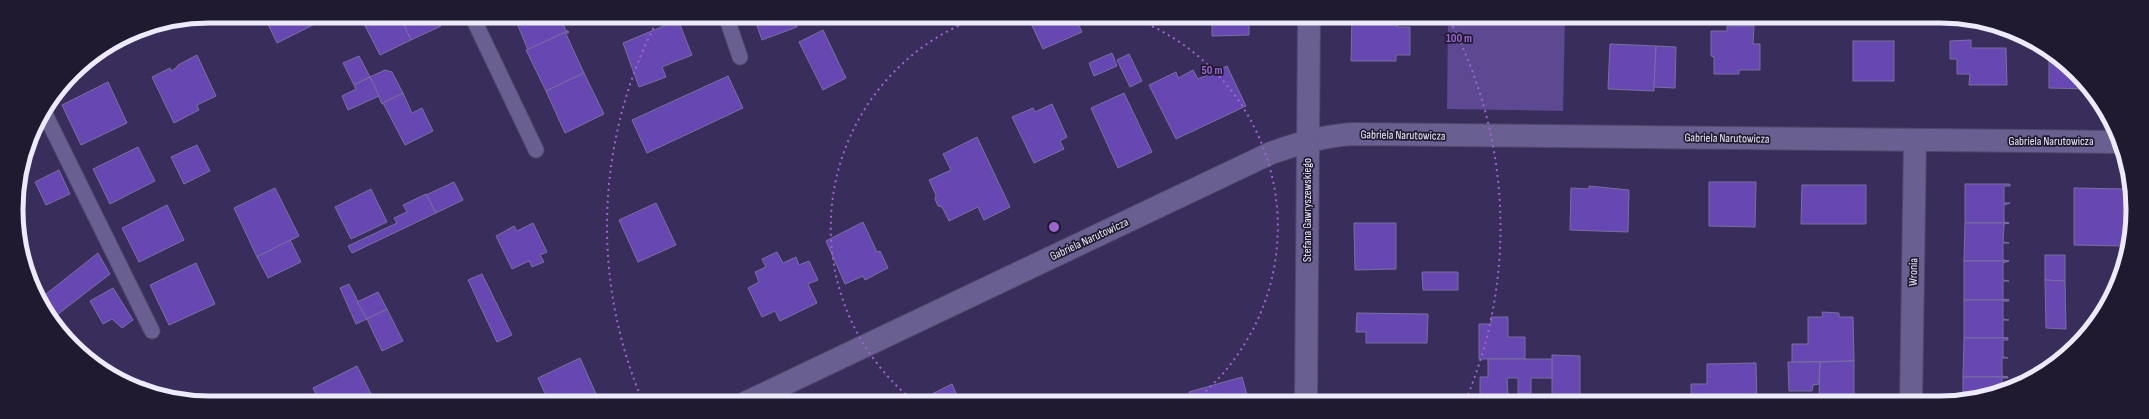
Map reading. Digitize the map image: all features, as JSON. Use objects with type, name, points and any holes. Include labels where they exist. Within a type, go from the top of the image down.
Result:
[{"type":"street","name":"Stefana Gawryszewskiego","points":[[1306,396],[1309,23]]},
{"type":"street","name":"Gabriela Narutowicza","points":[[760,396],[1271,153],[1307,140],[1353,134],[2113,142]]},
{"type":"street","name":"Wronia","points":[[1911,396],[1915,141]]},
{"type":"lane","points":[[475,23],[536,150]]},
{"type":"lane","points":[[728,23],[740,56]]},
{"type":"lane","points":[[47,118],[152,331]]},
{"type":"shaded area","points":[[1448,23],[1565,23],[1563,111],[1447,109]]},
{"type":"building","points":[[267,23],[317,23],[277,43]]},
{"type":"building","points":[[364,23],[403,23],[411,40],[380,55]]},
{"type":"building","points":[[403,23],[440,23],[441,26],[411,40]]},
{"type":"building","points":[[517,23],[563,23],[566,31],[568,31],[528,50]]},
{"type":"building","points":[[671,23],[679,23],[692,55],[662,67],[666,77],[639,87],[623,43]]},
{"type":"building","points":[[756,23],[796,23],[797,27],[762,40]]},
{"type":"building","points":[[1031,23],[1078,23],[1082,32],[1043,49]]},
{"type":"building","points":[[1212,23],[1249,23],[1249,35],[1212,36]]},
{"type":"building","points":[[1352,23],[1397,23],[1397,27],[1410,27],[1410,55],[1396,55],[1396,61],[1351,61]]},
{"type":"building","points":[[1727,26],[1754,26],[1753,44],[1760,44],[1760,70],[1739,70],[1739,74],[1714,74],[1714,57],[1711,56],[1711,31],[1727,31]]},
{"type":"building","points":[[823,30],[846,78],[823,90],[799,42]]},
{"type":"building","points":[[568,31],[569,32],[566,34],[584,73],[546,91],[526,50]]},
{"type":"building","points":[[1971,40],[1971,48],[2006,48],[2007,85],[1969,85],[1970,74],[1957,74],[1957,59],[1950,59],[1950,41]]},
{"type":"building","points":[[1853,41],[1894,41],[1894,81],[1853,81]]},
{"type":"building","points":[[1610,44],[1656,46],[1654,91],[1608,89]]},
{"type":"building","points":[[1656,46],[1676,47],[1675,88],[1654,87]]},
{"type":"building","points":[[1112,53],[1117,66],[1094,76],[1089,63]]},
{"type":"building","points":[[1129,54],[1142,81],[1130,87],[1117,60]]},
{"type":"building","points":[[197,55],[216,96],[197,105],[199,110],[174,123],[152,77],[170,68],[171,71],[178,65]]},
{"type":"building","points":[[359,56],[370,77],[354,85],[343,63]]},
{"type":"building","points":[[2049,59],[2062,69],[2081,89],[2049,88]]},
{"type":"building","points":[[1227,66],[1246,106],[1176,139],[1149,85],[1176,72],[1178,78],[1193,70],[1198,79]]},
{"type":"building","points":[[385,70],[392,72],[403,93],[382,104],[370,77]]},
{"type":"building","points":[[584,73],[604,114],[565,133],[546,91]]},
{"type":"building","points":[[728,76],[743,108],[647,153],[632,120]]},
{"type":"building","points":[[370,77],[379,96],[348,110],[342,96],[356,89],[354,85]]},
{"type":"building","points":[[108,82],[127,123],[81,145],[62,105]]},
{"type":"building","points":[[403,93],[412,113],[422,108],[433,131],[405,145],[383,103]]},
{"type":"building","points":[[1124,93],[1152,152],[1118,168],[1091,108]]},
{"type":"building","points":[[1052,104],[1067,137],[1060,141],[1064,149],[1034,163],[1012,117],[1033,108],[1035,112]]},
{"type":"building","points":[[977,137],[1010,207],[984,220],[978,207],[949,221],[942,207],[938,206],[935,199],[936,195],[929,180],[951,170],[943,154]]},
{"type":"building","points":[[197,145],[210,171],[184,184],[171,157]]},
{"type":"building","points":[[138,147],[155,181],[110,204],[93,169]]},
{"type":"building","points":[[59,170],[70,194],[46,205],[35,182]]},
{"type":"building","points":[[454,182],[463,200],[436,213],[426,195]]},
{"type":"building","points":[[1709,182],[1756,182],[1755,227],[1709,226]]},
{"type":"building","points":[[1965,184],[2010,184],[2010,186],[2004,186],[2004,203],[2010,203],[2004,205],[2004,222],[2009,223],[1965,223]]},
{"type":"building","points":[[1802,185],[1866,185],[1866,224],[1801,224]]},
{"type":"building","points":[[1589,186],[1629,190],[1628,232],[1570,230],[1571,188],[1589,189]]},
{"type":"building","points":[[275,188],[299,236],[257,257],[234,208]]},
{"type":"building","points":[[2074,188],[2125,189],[2126,222],[2122,246],[2074,245]]},
{"type":"building","points":[[371,189],[387,222],[351,239],[335,207]]},
{"type":"building","points":[[426,194],[436,213],[352,253],[348,246],[397,223],[394,218],[407,212],[403,205]]},
{"type":"building","points":[[656,203],[676,245],[638,262],[619,220]]},
{"type":"building","points":[[167,205],[184,240],[139,262],[122,228]]},
{"type":"building","points":[[863,222],[877,252],[880,251],[888,268],[865,280],[863,276],[845,284],[826,241]]},
{"type":"building","points":[[533,223],[547,252],[540,255],[544,262],[532,267],[529,261],[512,269],[496,236],[514,226],[517,231]]},
{"type":"building","points":[[1354,223],[1396,223],[1396,269],[1355,270]]},
{"type":"building","points":[[1965,223],[2009,223],[2004,224],[2003,242],[2009,243],[2003,243],[2003,260],[2009,261],[1964,261]]},
{"type":"building","points":[[290,240],[301,262],[268,278],[257,257]]},
{"type":"building","points":[[777,252],[783,263],[796,257],[799,265],[809,261],[818,280],[808,284],[817,303],[780,321],[775,311],[762,317],[748,288],[759,282],[755,272],[766,267],[762,259]]},
{"type":"building","points":[[98,253],[110,274],[56,316],[44,296]]},
{"type":"building","points":[[2045,255],[2065,255],[2065,281],[2045,280]]},
{"type":"building","points":[[1964,261],[2009,261],[2003,263],[2003,280],[2009,281],[2003,281],[2003,299],[2009,300],[1964,300]]},
{"type":"building","points":[[196,263],[215,304],[169,325],[150,285]]},
{"type":"building","points":[[1422,272],[1458,272],[1458,290],[1423,290]]},
{"type":"building","points":[[482,274],[512,335],[497,342],[468,280]]},
{"type":"building","points":[[2045,280],[2065,281],[2066,329],[2046,328]]},
{"type":"building","points":[[349,284],[367,319],[356,324],[340,288]]},
{"type":"building","points":[[113,288],[133,320],[122,328],[112,319],[103,324],[90,301]]},
{"type":"building","points":[[378,292],[387,309],[367,319],[357,302]]},
{"type":"building","points":[[1964,300],[2009,300],[2003,301],[2003,319],[2009,320],[2003,320],[2003,338],[1964,338]]},
{"type":"building","points":[[387,309],[403,341],[382,351],[367,319]]},
{"type":"building","points":[[1822,312],[1839,313],[1839,317],[1853,317],[1854,361],[1792,362],[1792,344],[1808,344],[1808,317],[1823,317]]},
{"type":"building","points":[[1357,313],[1428,314],[1427,343],[1366,343],[1366,332],[1356,332]]},
{"type":"building","points":[[1491,317],[1508,317],[1508,337],[1525,337],[1525,359],[1479,359],[1479,324],[1491,324]]},
{"type":"building","points":[[1964,338],[2008,338],[2008,340],[2003,340],[2003,357],[2008,358],[2002,358],[2002,376],[2008,377],[1963,377]]},
{"type":"building","points":[[1552,355],[1580,356],[1580,396],[1552,396]]},
{"type":"building","points":[[580,358],[597,396],[546,396],[538,378]]},
{"type":"building","points":[[1488,359],[1552,359],[1552,378],[1531,378],[1531,393],[1518,394],[1518,378],[1507,378],[1508,396],[1480,396],[1480,377],[1488,377]]},
{"type":"building","points":[[1854,361],[1854,396],[1819,396],[1820,362]]},
{"type":"building","points":[[1788,362],[1820,362],[1819,384],[1813,385],[1812,391],[1789,391]]},
{"type":"building","points":[[1756,363],[1757,396],[1691,396],[1691,384],[1707,384],[1707,364]]},
{"type":"building","points":[[357,366],[372,396],[317,396],[313,388]]},
{"type":"building","points":[[1242,377],[1247,396],[1190,396],[1189,392]]},
{"type":"building","points":[[1963,377],[2008,377],[2002,378],[2002,385],[1988,390],[1963,394]]},
{"type":"building","points":[[952,384],[957,396],[928,396]]}]
